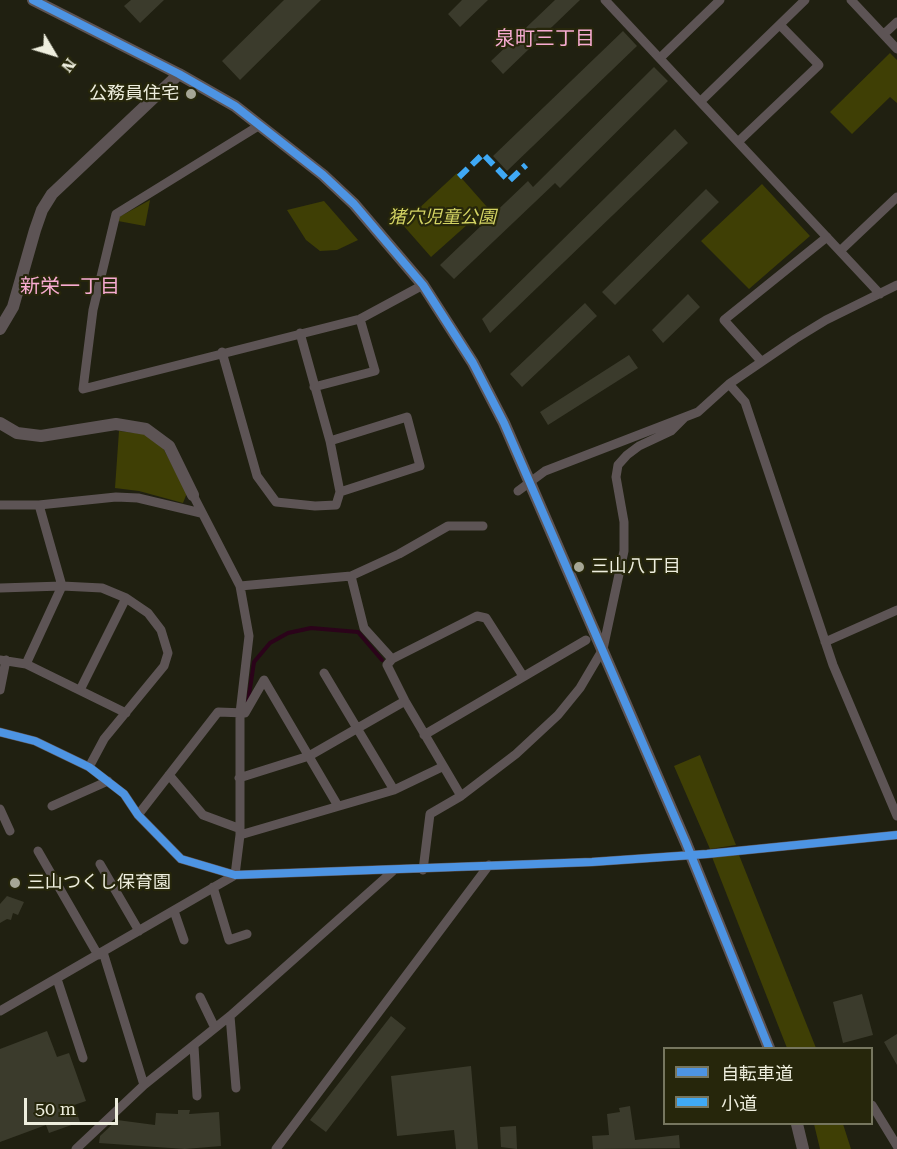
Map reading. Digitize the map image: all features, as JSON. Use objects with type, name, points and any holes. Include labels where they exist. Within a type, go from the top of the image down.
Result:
[{"type":"street","points":[[33,0],[179,74],[235,106],[354,204],[423,285],[489,390],[692,855],[769,1047]]},
{"type":"street","points":[[605,0],[880,294]]},
{"type":"street","points":[[660,58],[720,0]]},
{"type":"street","points":[[700,101],[805,0]]},
{"type":"street","points":[[851,0],[897,49]]},
{"type":"street","points":[[884,34],[897,22]]},
{"type":"street","points":[[739,141],[819,65],[780,25]]},
{"type":"street","points":[[0,329],[13,307],[38,220],[52,194],[179,74]]},
{"type":"street","points":[[260,125],[116,214],[93,310],[83,389],[222,352],[360,319],[423,285]]},
{"type":"street","points":[[840,251],[897,197]]},
{"type":"street","points":[[761,361],[724,320],[827,237]]},
{"type":"street","points":[[519,491],[545,471],[698,412],[729,384],[761,361],[826,320],[897,286]]},
{"type":"street","points":[[314,387],[375,371],[360,319]]},
{"type":"street","points":[[222,352],[257,476],[276,502],[315,507],[336,506],[340,492],[330,441],[300,333]]},
{"type":"street","points":[[729,384],[745,402],[825,642],[897,816]]},
{"type":"street","points":[[330,441],[407,417],[420,466],[340,492]]},
{"type":"street","points":[[423,870],[430,814],[461,796],[516,754],[558,715],[580,688],[603,649],[624,551],[624,522],[616,477],[618,465],[639,446],[672,431],[685,417]]},
{"type":"street","points":[[0,423],[17,434],[41,436],[116,424],[146,429],[162,438],[169,446],[240,586],[249,636],[240,712],[239,831],[235,875]]},
{"type":"street","points":[[0,505],[39,505],[116,496],[138,498],[201,513]]},
{"type":"street","points":[[26,664],[62,586],[39,505]]},
{"type":"street","points":[[240,586],[351,576],[399,554],[448,526],[483,526]]},
{"type":"street","points":[[351,576],[364,628],[392,659]]},
{"type":"street","points":[[0,588],[62,586],[102,588],[126,598],[148,613],[161,630],[168,653],[164,666],[104,739],[88,767]]},
{"type":"street","points":[[80,690],[126,598]]},
{"type":"street","points":[[825,642],[897,610]]},
{"type":"street","points":[[461,796],[442,767],[387,665],[392,659],[477,616],[486,618],[523,676]]},
{"type":"street","points":[[424,735],[586,640]]},
{"type":"street","points":[[0,690],[3,660],[26,664],[126,713]]},
{"type":"street","points":[[324,673],[394,790]]},
{"type":"street","points":[[138,815],[218,712],[240,712],[249,709],[264,680],[339,806]]},
{"type":"street","points":[[238,778],[309,756],[405,701]]},
{"type":"street","points":[[0,732],[35,741],[88,767],[124,794],[138,815],[181,859],[235,875],[380,869],[423,870],[489,865],[592,862],[692,855],[897,835]]},
{"type":"street","points":[[169,775],[203,815],[239,831],[394,790],[442,767]]},
{"type":"street","points":[[52,806],[108,781]]},
{"type":"street","points":[[0,809],[10,831]]},
{"type":"street","points":[[38,851],[100,954],[144,1085]]},
{"type":"street","points":[[100,864],[139,931]]},
{"type":"street","points":[[276,1149],[489,865]]},
{"type":"street","points":[[76,1149],[144,1085],[230,1016],[393,871]]},
{"type":"street","points":[[0,1011],[235,875]]},
{"type":"street","points":[[213,887],[230,940],[247,934]]},
{"type":"street","points":[[174,910],[184,940]]},
{"type":"street","points":[[57,979],[83,1058]]},
{"type":"street","points":[[200,997],[215,1028]]},
{"type":"street","points":[[230,1016],[236,1088]]},
{"type":"street","points":[[194,1046],[197,1096]]},
{"type":"street","points":[[873,1107],[897,1146]]},
{"type":"street","points":[[797,1125],[804,1149]]},
{"type":"green space","points":[[890,53],[897,60],[897,103],[890,97],[852,134],[830,112]]},
{"type":"green space","name":"猪穴児童公園","points":[[457,173],[487,207],[431,257],[402,224]]},
{"type":"green space","points":[[762,184],[810,236],[749,289],[701,241]]},
{"type":"green space","points":[[150,200],[145,226],[118,221],[119,217]]},
{"type":"green space","points":[[324,201],[358,240],[337,250],[320,251],[306,240],[287,210]]},
{"type":"green space","points":[[119,431],[144,434],[163,448],[187,493],[183,503],[139,491],[115,488]]},
{"type":"green space","points":[[700,755],[736,845],[710,849],[674,766]]},
{"type":"green space","points":[[739,855],[816,1047],[787,1047],[712,857]]},
{"type":"green space","points":[[814,1125],[843,1125],[851,1149],[820,1149]]},
{"type":"building","points":[[131,0],[164,0],[140,23],[124,6]]},
{"type":"building","points":[[284,0],[321,0],[240,80],[222,61]]},
{"type":"building","points":[[462,0],[488,0],[460,27],[448,14]]},
{"type":"building","points":[[555,0],[580,0],[503,74],[491,61]]},
{"type":"building","points":[[623,31],[637,46],[507,171],[493,156]]},
{"type":"building","points":[[654,67],[668,81],[560,188],[555,183],[454,279],[440,265],[528,181],[533,187]]},
{"type":"building","points":[[675,129],[688,143],[490,333],[482,319]]},
{"type":"building","points":[[706,189],[719,202],[615,305],[602,292]]},
{"type":"building","points":[[688,294],[700,307],[663,343],[652,330]]},
{"type":"building","points":[[585,303],[597,316],[522,387],[510,374]]},
{"type":"building","points":[[629,355],[638,368],[548,425],[540,412]]},
{"type":"building","points":[[7,896],[24,902],[18,915],[13,913],[11,920],[7,919],[0,923],[0,904]]},
{"type":"building","points":[[862,994],[873,1035],[843,1043],[833,1002]]},
{"type":"building","points":[[391,1016],[406,1028],[326,1132],[310,1120]]},
{"type":"building","points":[[47,1031],[57,1057],[69,1053],[86,1101],[74,1105],[80,1122],[49,1133],[46,1125],[0,1142],[0,1049]]},
{"type":"building","points":[[897,1034],[897,1065],[884,1042]]},
{"type":"building","points":[[471,1066],[478,1149],[456,1149],[454,1130],[397,1136],[391,1076]]},
{"type":"building","points":[[630,1106],[635,1140],[679,1135],[680,1148],[593,1149],[592,1136],[609,1135],[607,1114],[620,1112],[619,1108]]},
{"type":"building","points":[[178,1110],[190,1110],[189,1114],[219,1112],[221,1146],[185,1149],[99,1143],[100,1136],[117,1120],[155,1125],[156,1113],[178,1114]]},
{"type":"building","points":[[516,1126],[517,1149],[501,1147],[500,1127]]},
{"type":"waterway","points":[[248,702],[254,662],[270,643],[288,633],[311,628],[358,632],[382,660]]},
{"type":"marked path","points":[[459,177],[483,154],[509,181],[526,165]]},
{"type":"cycle path","points":[[33,0],[179,74],[235,106],[323,175],[354,204],[423,285],[473,363],[504,423],[686,843],[769,1047]]},
{"type":"cycle path","points":[[0,732],[35,741],[89,767],[124,794],[138,815],[181,859],[235,875],[592,862],[707,854],[897,835]]},
{"type":"place","name":"公務員住宅","points":[[191,94]]},
{"type":"place","name":"三山八丁目","points":[[579,567]]},
{"type":"place","name":"三山つくし保育園","points":[[15,883]]},
{"type":"district","name":"泉町三丁目","points":[[545,39]]},
{"type":"district","name":"新栄一丁目","points":[[70,287]]}]
